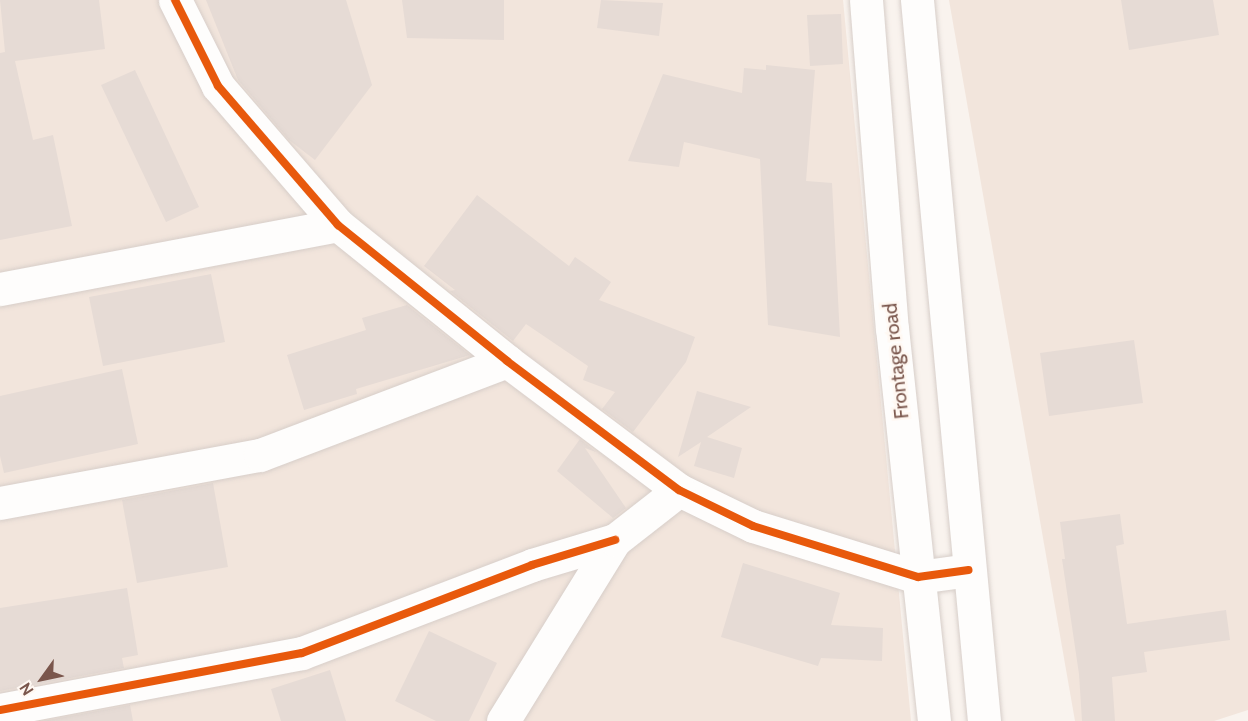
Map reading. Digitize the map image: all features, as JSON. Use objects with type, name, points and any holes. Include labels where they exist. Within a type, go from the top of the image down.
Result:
[{"type":"street","points":[[175,0],[218,86],[338,225],[507,361],[679,490],[753,526],[918,576],[969,570]]},
{"type":"street","name":"Frontage road","points":[[866,0],[892,328],[934,721]]},
{"type":"street","points":[[917,0],[984,721]]},
{"type":"street","points":[[0,289],[338,225]]},
{"type":"street","points":[[0,502],[260,455],[507,361]]},
{"type":"street","points":[[503,721],[615,540],[679,490]]},
{"type":"street","points":[[0,710],[302,653],[532,565],[615,540]]},
{"type":"shaded area","points":[[0,0],[843,0],[911,721],[0,721]]},
{"type":"shaded area","points":[[949,0],[1248,0],[1248,710],[1214,721],[1075,721]]},
{"type":"building","points":[[0,0],[99,0],[105,49],[15,61],[33,140],[53,135],[72,226],[0,240],[0,53],[5,52]]},
{"type":"building","points":[[206,0],[346,0],[372,85],[315,160],[289,140],[238,80]]},
{"type":"building","points":[[402,0],[504,0],[504,40],[407,38]]},
{"type":"building","points":[[601,0],[663,3],[659,36],[597,28]]},
{"type":"building","points":[[1121,0],[1213,0],[1219,35],[1129,50]]},
{"type":"building","points":[[841,14],[843,64],[810,66],[807,15]]},
{"type":"building","points":[[766,65],[815,70],[806,181],[832,183],[840,337],[768,325],[760,159],[684,142],[679,167],[628,161],[663,74],[742,93],[744,68],[766,70]]},
{"type":"building","points":[[135,70],[199,207],[166,222],[101,85]]},
{"type":"building","points":[[477,195],[569,266],[575,257],[611,282],[599,300],[695,337],[686,362],[633,432],[602,409],[615,392],[583,380],[588,366],[526,324],[513,341],[450,291],[455,290],[424,266]]},
{"type":"building","points":[[211,274],[225,342],[103,366],[89,297]]},
{"type":"building","points":[[407,305],[470,355],[356,389],[357,394],[304,410],[287,355],[366,330],[362,318]]},
{"type":"building","points":[[1134,340],[1143,403],[1049,416],[1040,353]]},
{"type":"building","points":[[122,369],[138,444],[4,473],[0,456],[0,396]]},
{"type":"building","points":[[697,391],[751,407],[707,437],[742,448],[734,478],[694,466],[701,442],[678,457]]},
{"type":"building","points":[[580,439],[596,452],[585,448],[626,508],[613,518],[557,471]]},
{"type":"building","points":[[213,483],[228,567],[137,583],[122,500]]},
{"type":"building","points":[[1120,514],[1124,544],[1116,546],[1127,624],[1226,610],[1230,640],[1144,652],[1147,672],[1112,677],[1115,721],[1082,721],[1079,674],[1062,559],[1065,559],[1060,522]]},
{"type":"building","points":[[743,563],[840,593],[831,625],[883,628],[882,661],[821,658],[818,666],[721,637]]},
{"type":"building","points":[[127,588],[138,655],[122,658],[124,668],[0,691],[0,608]]},
{"type":"building","points":[[429,631],[497,663],[469,721],[436,721],[395,701]]},
{"type":"building","points":[[330,670],[346,721],[281,721],[271,689]]},
{"type":"building","points":[[130,705],[133,721],[43,721]]},
{"type":"cycle path","points":[[175,0],[218,86],[338,225],[507,361],[679,490],[753,526],[918,577],[969,570]]},
{"type":"cycle path","points":[[0,710],[302,653],[532,565],[615,540]]}]
